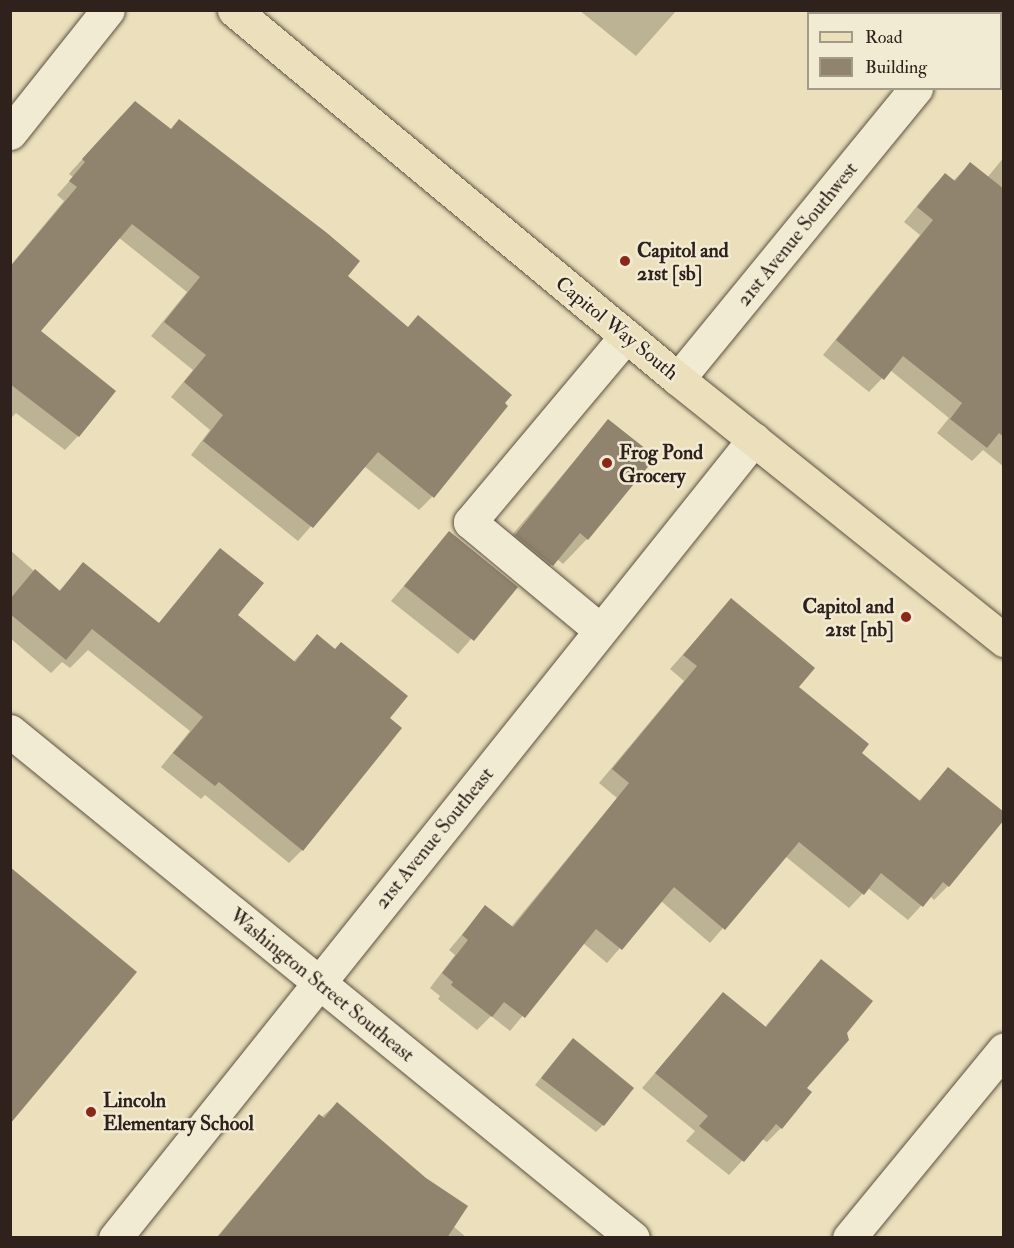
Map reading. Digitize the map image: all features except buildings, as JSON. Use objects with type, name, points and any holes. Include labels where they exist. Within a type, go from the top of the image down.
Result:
[{"type":"main road","name":"Capitol Way South","points":[[234,10],[678,379],[1004,640]]},
{"type":"street","points":[[10,133],[108,10]]},
{"type":"street","name":"21st Avenue Southwest","points":[[678,379],[914,90]]},
{"type":"street","points":[[600,630],[470,522],[626,336]]},
{"type":"street","name":"21st Avenue Southeast","points":[[115,1238],[754,439]]},
{"type":"street","name":"Washington Street Southeast","points":[[10,731],[633,1238]]},
{"type":"street","points":[[849,1238],[1004,1049]]},
{"type":"place","name":"Capitol and 21st [sb]","points":[[625,261]]},
{"type":"place","name":"Frog Pond Grocery","points":[[607,463]]},
{"type":"place","name":"Capitol and 21st [nb]","points":[[906,617]]},
{"type":"place","name":"Lincoln Elementary School","points":[[91,1112]]}]
